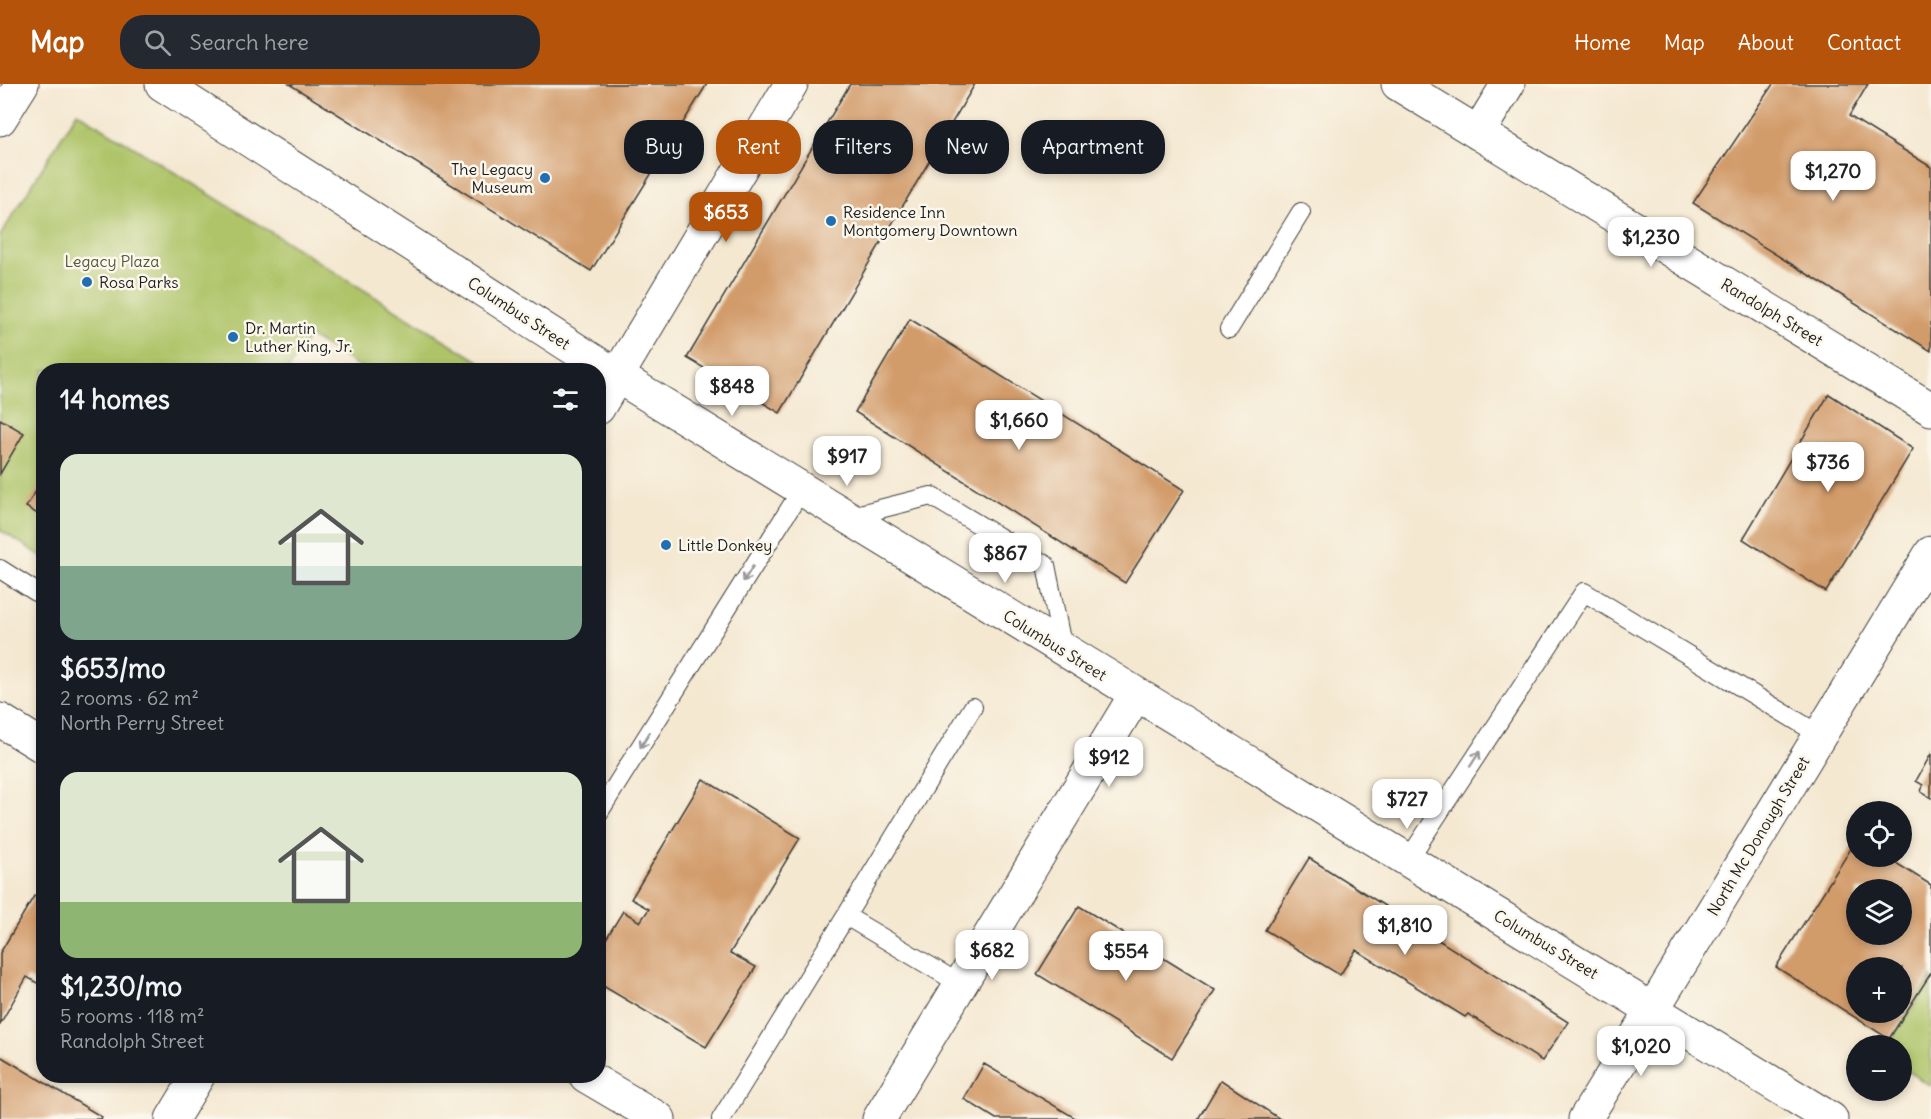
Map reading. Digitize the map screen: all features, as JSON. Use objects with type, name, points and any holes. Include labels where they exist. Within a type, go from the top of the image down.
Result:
[{"type":"main road","points":[[0,119],[22,84]]},
{"type":"main road","name":"Columbus Street","points":[[162,84],[597,363]]},
{"type":"main road","points":[[606,395],[791,84]]},
{"type":"main road","name":"Randolph Street","points":[[1398,84],[1931,409]]},
{"type":"main road","points":[[1478,133],[1508,84]]},
{"type":"main road","name":"Columbus Street","points":[[606,369],[1831,1119]]},
{"type":"main road","name":"North Mc Donough Street","points":[[1585,1119],[1931,553]]},
{"type":"main road","points":[[879,1119],[1136,694]]},
{"type":"main road","points":[[0,720],[36,742]]},
{"type":"main road","points":[[172,1119],[194,1083]]},
{"type":"main road","points":[[598,1083],[659,1119]]},
{"type":"lane","points":[[1229,329],[1301,212]]},
{"type":"lane","points":[[606,801],[801,489]]},
{"type":"lane","points":[[848,518],[931,496],[1046,565],[1063,650]]},
{"type":"lane","points":[[0,569],[36,592]]},
{"type":"lane","points":[[1408,860],[1584,592],[1820,735]]},
{"type":"lane","points":[[721,1119],[973,707]]},
{"type":"lane","points":[[846,916],[960,984]]},
{"type":"green space","name":"Legacy Plaza","points":[[77,112],[482,363],[353,363],[309,336],[292,363],[36,363],[36,553],[0,530],[0,236]]},
{"type":"green space","points":[[1931,977],[1931,1086],[1912,1074],[1912,1035],[1894,1035],[1902,1023],[1912,1023],[1912,1007]]},
{"type":"building","name":"The Legacy Museum","points":[[289,84],[707,84],[685,120],[624,120],[624,174],[651,174],[591,271]]},
{"type":"building","name":"Residence Inn Montgomery Downtown","points":[[850,84],[975,84],[954,120],[925,120],[925,168],[780,413],[687,358],[796,174],[801,174],[801,166],[813,146],[813,174],[913,174],[913,120],[829,120]]},
{"type":"building","points":[[1773,84],[1868,84],[1849,116],[1931,167],[1931,351],[1693,203]]},
{"type":"building","points":[[910,319],[1184,490],[1125,583],[855,412]]},
{"type":"building","points":[[1829,394],[1913,449],[1826,592],[1743,539]]},
{"type":"building","points":[[0,419],[24,433],[0,474]]},
{"type":"building","points":[[36,491],[36,513],[26,507]]},
{"type":"building","points":[[1931,754],[1931,798],[1921,792],[1923,785],[1916,781]]},
{"type":"building","points":[[703,779],[800,838],[730,953],[756,967],[706,1047],[606,988],[606,939],[623,911],[640,922],[649,909],[631,899]]},
{"type":"building","points":[[1846,856],[1846,867],[1902,867],[1931,885],[1931,973],[1912,1003],[1912,957],[1846,957],[1846,1012],[1776,967]]},
{"type":"building","points":[[1309,858],[1568,1022],[1542,1061],[1468,1014],[1465,1017],[1356,950],[1340,975],[1265,930]]},
{"type":"building","points":[[34,896],[36,897],[36,982],[27,977],[0,1024],[0,953]]},
{"type":"building","points":[[1079,906],[1215,990],[1172,1058],[1037,974]]},
{"type":"building","points":[[1864,1023],[1899,1023],[1892,1035],[1883,1035]]},
{"type":"building","points":[[0,1056],[36,1078],[36,1083],[45,1083],[102,1117],[101,1119],[0,1119]]},
{"type":"building","points":[[984,1064],[1077,1119],[996,1119],[964,1099]]},
{"type":"building","points":[[1221,1080],[1280,1119],[1198,1119]]},
{"type":"place","name":"The Legacy Museum","points":[[545,178]]},
{"type":"place","name":"Residence Inn Montgomery Downtown","points":[[831,221]]},
{"type":"place","name":"Rosa Parks","points":[[87,282]]},
{"type":"place","name":"Dr. Martin Luther King, Jr.","points":[[233,337]]},
{"type":"place","name":"Little Donkey","points":[[666,545]]}]
